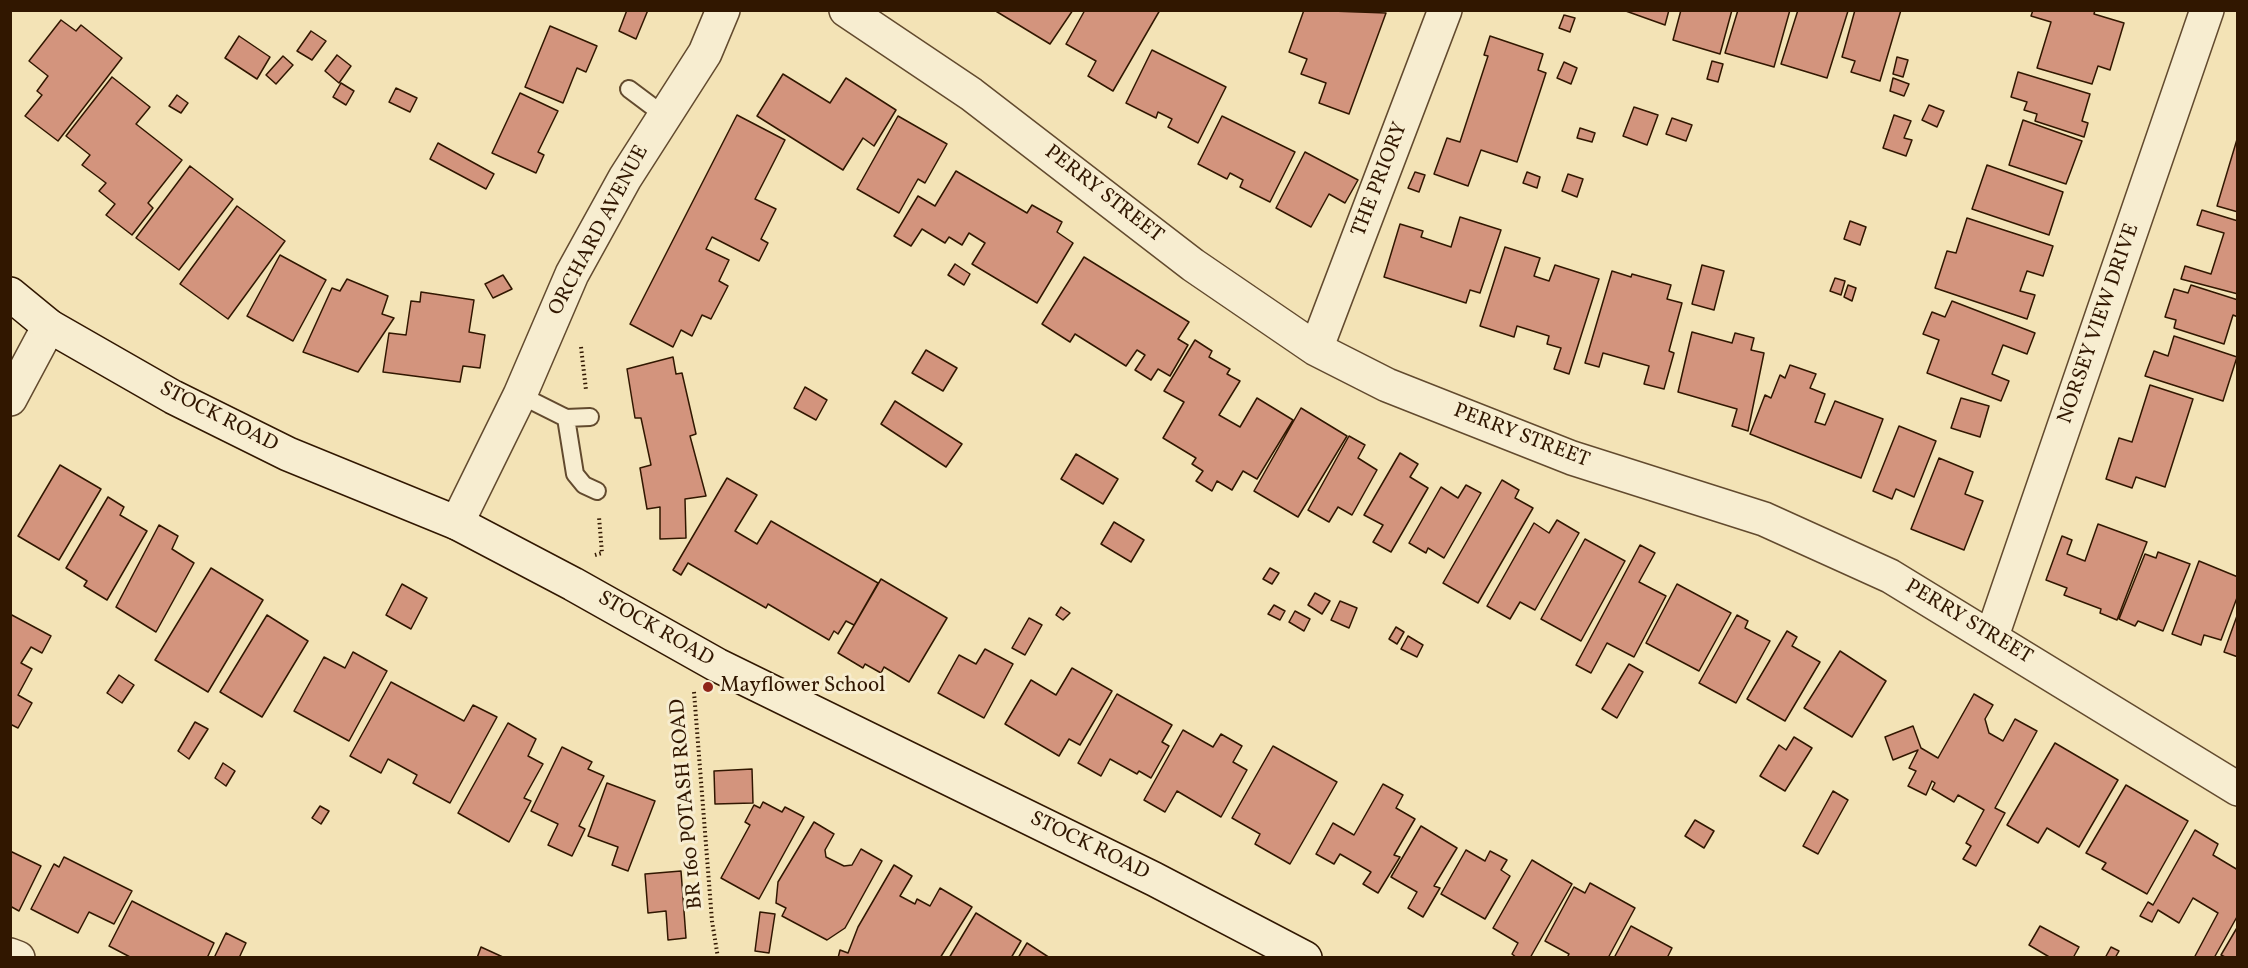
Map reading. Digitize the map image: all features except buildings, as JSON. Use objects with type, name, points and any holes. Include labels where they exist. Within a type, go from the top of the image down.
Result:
[{"type":"street","name":"ORCHARD AVENUE","points":[[458,523],[520,395],[572,274],[625,178],[705,53],[723,10]]},
{"type":"street","name":"PERRY STREET","points":[[846,10],[971,94],[1193,265],[1316,349],[1387,385],[1572,458],[1764,519],[1890,576],[1992,636],[2238,789]]},
{"type":"street","name":"THE PRIORY","points":[[1316,349],[1445,10]]},
{"type":"street","name":"NORSEY VIEW DRIVE","points":[[1992,636],[2207,10]]},
{"type":"street","name":"STOCK ROAD","points":[[10,294],[49,326],[173,397],[288,454],[458,523],[717,665],[1154,879],[1305,957]]},
{"type":"street","points":[[10,399],[49,326]]},
{"type":"street","points":[[10,955],[18,957]]},
{"type":"lane","points":[[629,89],[666,116]]},
{"type":"lane","points":[[520,395],[566,418],[590,417]]},
{"type":"lane","points":[[566,418],[574,474],[584,486],[597,491]]},
{"type":"path","name":"BR 160 POTASH ROAD","points":[[691,649],[711,909],[718,957]]},
{"type":"place","name":"Mayflower School","points":[[708,687]]}]
